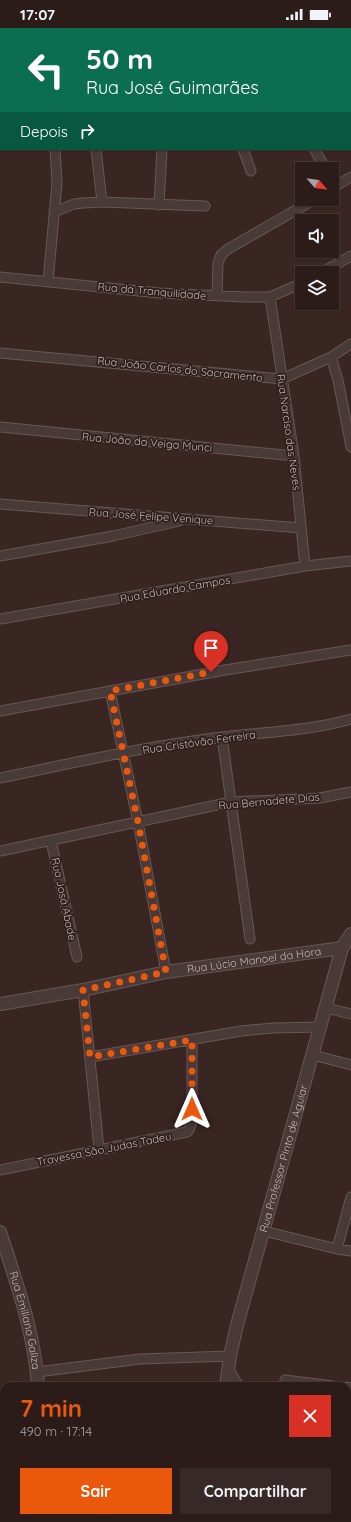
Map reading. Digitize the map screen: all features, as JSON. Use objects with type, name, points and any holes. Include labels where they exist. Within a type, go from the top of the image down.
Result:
[{"type":"street","points":[[48,282],[57,183],[55,150]]},
{"type":"street","points":[[96,150],[102,202]]},
{"type":"street","points":[[159,205],[162,150]]},
{"type":"street","points":[[243,150],[251,171]]},
{"type":"street","points":[[315,150],[322,162]]},
{"type":"street","points":[[339,182],[351,177]]},
{"type":"street","points":[[54,212],[74,204],[102,202],[205,206]]},
{"type":"street","points":[[217,296],[217,273],[221,255],[228,249],[303,206]]},
{"type":"street","points":[[334,266],[351,256]]},
{"type":"street","name":"Rua da Tranquilidade","points":[[0,277],[159,293],[217,296],[270,297],[295,286]]},
{"type":"street","name":"Rua Narciso das Neves","points":[[270,297],[294,456],[305,566]]},
{"type":"street","name":"Rua João Carlos do Sacramento","points":[[0,353],[282,379],[331,357],[351,344]]},
{"type":"street","points":[[331,357],[338,380],[351,448]]},
{"type":"street","name":"Rua João da Veiga Munci","points":[[0,427],[294,456]]},
{"type":"street","name":"Rua José Felipe Venique","points":[[0,504],[301,528]]},
{"type":"street","points":[[0,556],[113,536],[186,519]]},
{"type":"street","name":"Rua Eduardo Campos","points":[[0,619],[305,566],[351,561]]},
{"type":"street","points":[[0,711],[233,668],[351,650]]},
{"type":"street","points":[[110,691],[138,822],[166,972]]},
{"type":"street","name":"Rua Cristóvão Ferreira","points":[[0,778],[123,753],[222,737],[326,725],[351,719]]},
{"type":"street","points":[[222,737],[250,939]]},
{"type":"street","name":"Rua Bernadete Dias","points":[[0,851],[231,802],[320,798],[351,792]]},
{"type":"street","name":"Rua Josá Abade","points":[[51,841],[77,957]]},
{"type":"street","name":"Rua Professor Pinto de Aguiar","points":[[226,1382],[230,1356],[237,1325],[342,948],[351,934]]},
{"type":"street","name":"Rua Lúcio Manoel da Hora","points":[[0,1004],[83,990],[166,972],[342,948]]},
{"type":"street","points":[[83,990],[99,1149]]},
{"type":"street","points":[[326,1008],[351,1014]]},
{"type":"street","points":[[90,1057],[241,1031],[273,1028],[321,1027]]},
{"type":"street","name":"Travessa São Judas Tadeu","points":[[0,1170],[182,1133],[189,1130],[192,1121],[192,1040]]},
{"type":"street","points":[[313,1055],[351,1065]]},
{"type":"street","points":[[337,1249],[351,1197]]},
{"type":"street","points":[[264,1231],[351,1251]]},
{"type":"street","name":"Rua Emiliano Galiza","points":[[0,1232],[24,1306],[33,1342],[38,1382]]},
{"type":"street","points":[[37,1372],[140,1359],[230,1356]]},
{"type":"street","points":[[228,1369],[236,1382]]},
{"type":"street","points":[[285,1380],[301,1382]]},
{"type":"route","points":[[192,1109],[192,1040],[90,1057],[83,990],[166,972],[138,822],[110,691],[211,672]]}]
